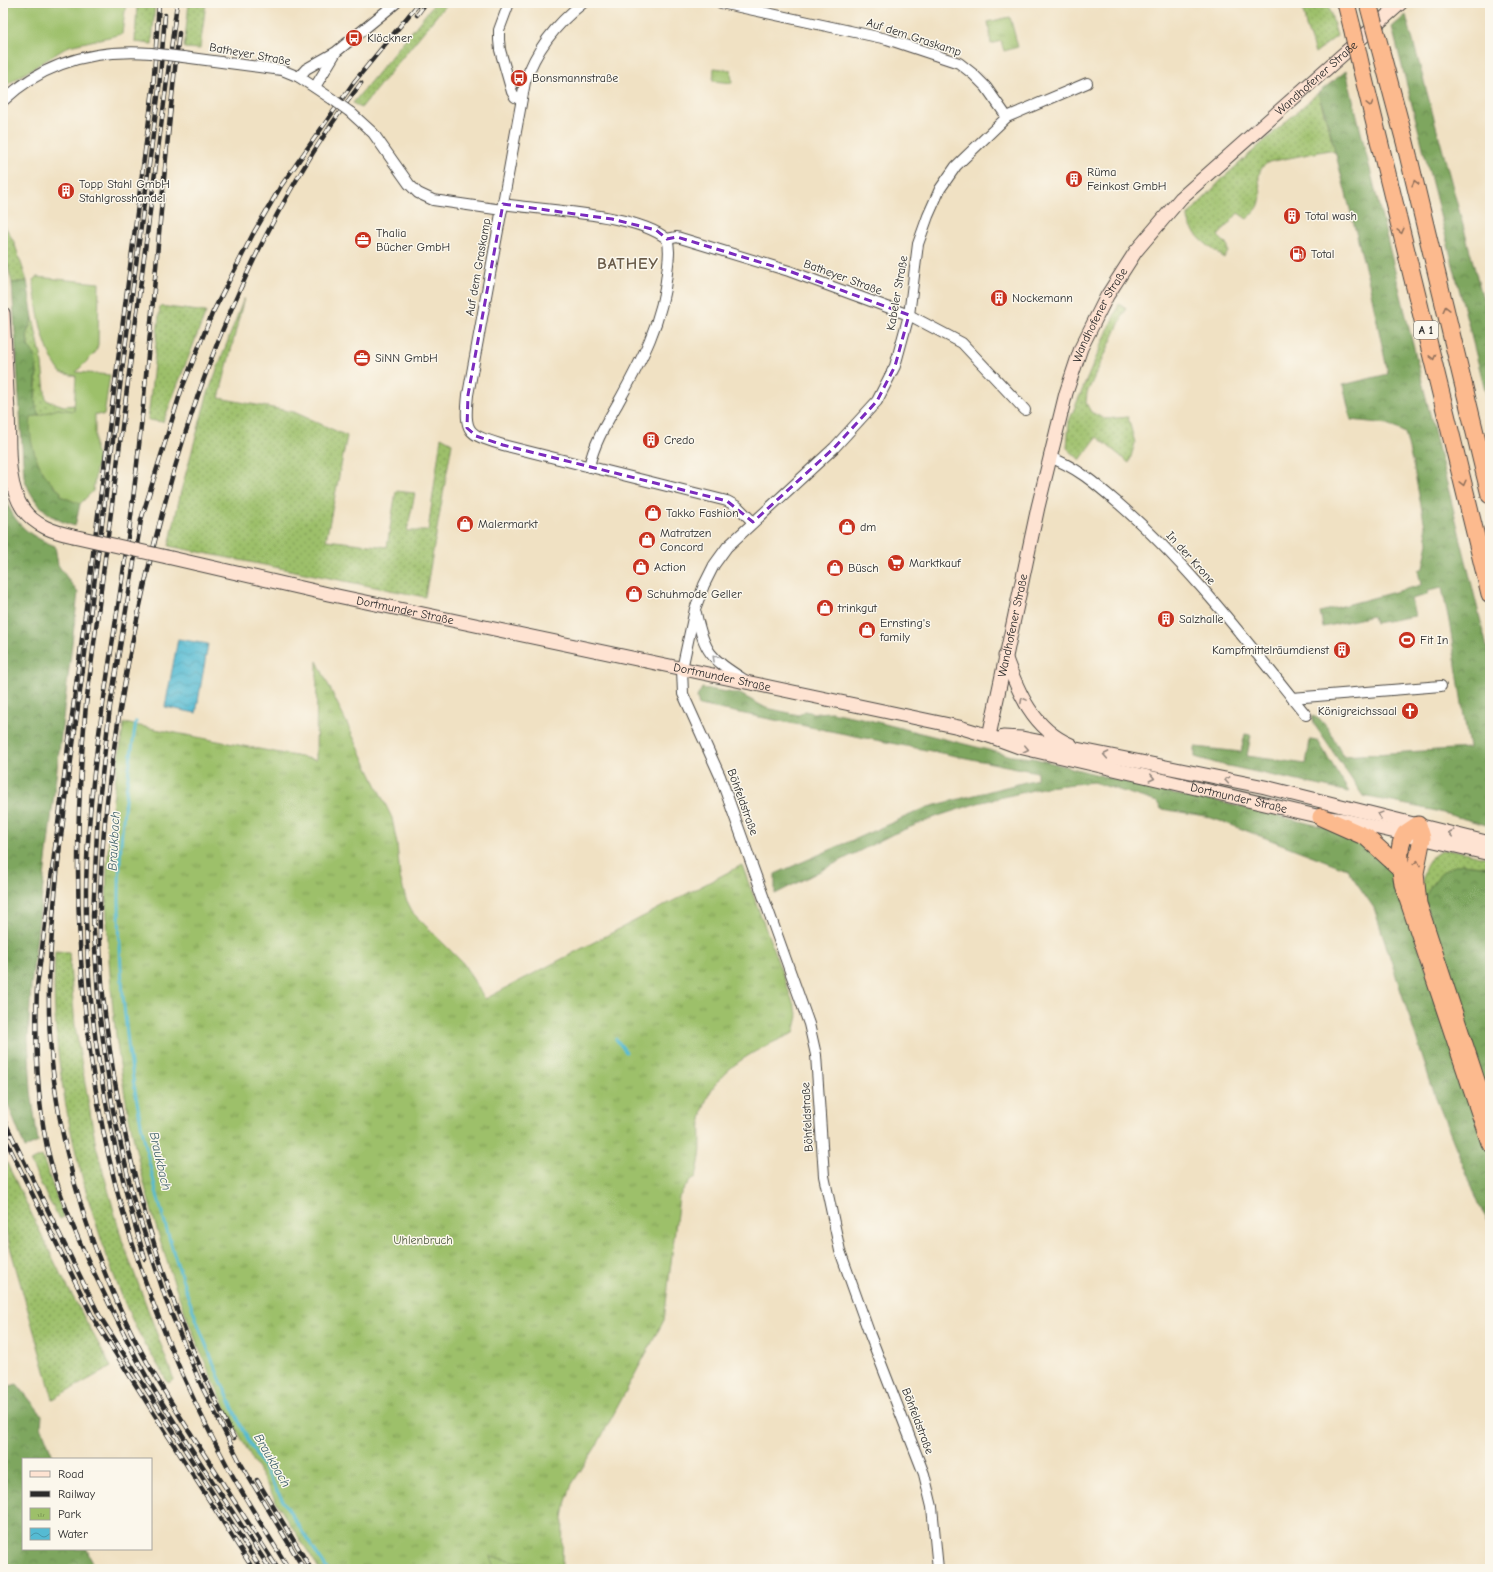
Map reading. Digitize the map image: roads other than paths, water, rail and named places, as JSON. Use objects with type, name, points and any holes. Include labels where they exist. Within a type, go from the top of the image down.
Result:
[{"type":"highway","name":"A 1","points":[[1346,3],[1490,594]]},
{"type":"highway","name":"A 1","points":[[1368,3],[1455,347],[1490,495]]},
{"type":"highway","points":[[1455,347],[1490,464]]},
{"type":"highway","points":[[1321,818],[1366,837],[1401,869]]},
{"type":"highway","points":[[1415,832],[1400,856],[1401,869],[1409,901],[1490,1143]]},
{"type":"highway","points":[[1415,832],[1415,873],[1418,904],[1490,1123]]},
{"type":"main road","name":"Wandhofener Straße","points":[[989,736],[1049,457],[1066,392],[1081,348],[1107,296],[1136,251],[1181,198],[1401,3]]},
{"type":"main road","name":"Dortmunder Straße","points":[[3,313],[10,456],[14,488],[18,500],[31,518],[48,529],[328,594],[682,669],[747,681],[959,727],[1019,747],[1321,818],[1344,820],[1490,843]]},
{"type":"main road","points":[[1005,656],[1021,698],[1028,709],[1040,723],[1065,742],[1084,751]]},
{"type":"main road","name":"Dortmunder Straße","points":[[989,736],[1022,738],[1265,787],[1364,810],[1415,832],[1490,854]]},
{"type":"street","points":[[299,77],[306,69],[336,52],[396,3]]},
{"type":"street","points":[[509,3],[499,30],[500,50],[512,92],[515,97],[521,100]]},
{"type":"street","name":"Auf dem Graskamp","points":[[583,3],[559,23],[540,48],[528,73],[521,100],[468,395],[465,418],[467,428],[476,436],[484,439],[589,467],[728,501],[738,507],[753,522]]},
{"type":"street","name":"Auf dem Graskamp","points":[[721,3],[766,8],[888,40],[958,63],[973,74],[986,87],[1007,117]]},
{"type":"street","name":"Batheyer Straße","points":[[3,101],[30,78],[62,63],[108,52],[151,53],[282,70],[299,77],[350,112],[372,133],[409,184],[418,193],[437,200],[612,219],[656,230],[668,239],[677,237],[789,271],[909,315],[962,343],[1025,410]]},
{"type":"street","points":[[315,87],[336,52]]},
{"type":"street","name":"Kabeler Straße","points":[[682,669],[695,610],[704,585],[714,564],[727,547],[834,448],[877,401],[895,366],[909,315],[918,244],[940,189],[956,166],[1007,117],[1087,83]]},
{"type":"street","points":[[589,467],[596,443],[639,365],[660,316],[666,285],[670,251],[668,239]]},
{"type":"street","name":"In der Krone","points":[[1049,457],[1076,468],[1151,532],[1228,618],[1306,715]]},
{"type":"street","points":[[695,610],[701,635],[707,650],[721,664],[747,681]]},
{"type":"street","name":"Böhfeldstraße","points":[[682,669],[683,694],[720,776],[809,1024],[816,1055],[824,1176],[840,1251],[870,1335],[924,1474],[932,1507],[938,1569]]},
{"type":"street","points":[[1292,698],[1441,686]]},
{"type":"water","points":[[178,639],[208,644],[196,713],[165,707]]},
{"type":"waterway","name":"Braukbach","points":[[136,722],[122,830],[119,895],[121,962],[126,1029],[136,1095],[149,1161],[166,1226],[186,1291],[209,1353],[236,1415],[278,1494],[327,1569]]},
{"type":"waterway","points":[[616,1039],[626,1052]]},
{"type":"railway","points":[[159,3],[153,89],[37,987],[36,1047],[38,1087],[47,1147],[57,1183],[76,1235],[132,1350],[153,1388],[270,1569]]},
{"type":"railway","points":[[177,3],[86,705],[78,830],[80,955],[94,1079],[105,1141],[120,1202],[141,1270],[182,1374],[213,1440],[244,1496],[289,1569]]},
{"type":"railway","points":[[304,1569],[241,1464],[201,1385],[167,1303],[133,1198],[113,1110],[99,1012],[93,916],[98,810],[110,707],[141,520],[181,391],[212,314],[253,234],[281,186],[354,82],[419,3]]},
{"type":"railway","points":[[417,15],[426,3]]},
{"type":"railway","points":[[165,15],[159,89],[60,844],[50,952],[50,1029],[58,1110],[66,1150],[76,1189],[102,1267],[134,1339],[143,1355],[193,1437],[278,1569]]},
{"type":"railway","points":[[145,1259],[112,1133],[97,1047],[91,1004],[88,961],[86,917],[87,866],[90,816],[101,716],[124,566],[138,456],[166,153],[179,33]]},
{"type":"railway","points":[[234,1438],[209,1387],[187,1336],[168,1285],[150,1232],[123,1125],[105,1014],[101,970],[100,926],[103,838],[120,707],[128,664],[144,586],[163,509],[185,434],[211,360],[241,288],[275,217],[315,149],[361,83]]},
{"type":"railway","points":[[3,1118],[99,1315],[261,1569]]},
{"type":"railway","points":[[3,1134],[93,1318],[253,1569]]},
{"type":"railway","points":[[257,1480],[311,1569]]},
{"type":"place","name":"Klöckner","points":[[354,38]]},
{"type":"place","name":"Bonsmannstraße","points":[[519,78]]},
{"type":"place","name":"Rüma Feinkost GmbH","points":[[1074,179]]},
{"type":"place","name":"Topp Stahl GmbH Stahlgrosshandel","points":[[66,191]]},
{"type":"place","name":"Total wash","points":[[1292,216]]},
{"type":"place","name":"Thalia Bücher GmbH","points":[[363,240]]},
{"type":"place","name":"Total","points":[[1298,254]]},
{"type":"place","name":"Nockemann","points":[[999,298]]},
{"type":"place","name":"SiNN GmbH","points":[[362,358]]},
{"type":"place","name":"Credo","points":[[651,440]]},
{"type":"place","name":"Takko Fashion","points":[[653,513]]},
{"type":"place","name":"Malermarkt","points":[[465,524]]},
{"type":"place","name":"dm","points":[[847,527]]},
{"type":"place","name":"Matratzen Concord","points":[[647,540]]},
{"type":"place","name":"Marktkauf","points":[[896,563]]},
{"type":"place","name":"Action","points":[[641,567]]},
{"type":"place","name":"Büsch","points":[[835,568]]},
{"type":"place","name":"Schuhmode Geller","points":[[634,594]]},
{"type":"place","name":"trinkgut","points":[[825,608]]},
{"type":"place","name":"Salzhalle","points":[[1166,619]]},
{"type":"place","name":"Ernsting's family","points":[[867,630]]},
{"type":"place","name":"Fit In","points":[[1407,640]]},
{"type":"place","name":"Kampfmittelräumdienst","points":[[1342,650]]},
{"type":"place","name":"Königreichssaal","points":[[1410,711]]},
{"type":"district","name":"BATHEY","points":[[628,263]]},
{"type":"park label","name":"Uhlenbruch","points":[[423,1240]]}]
